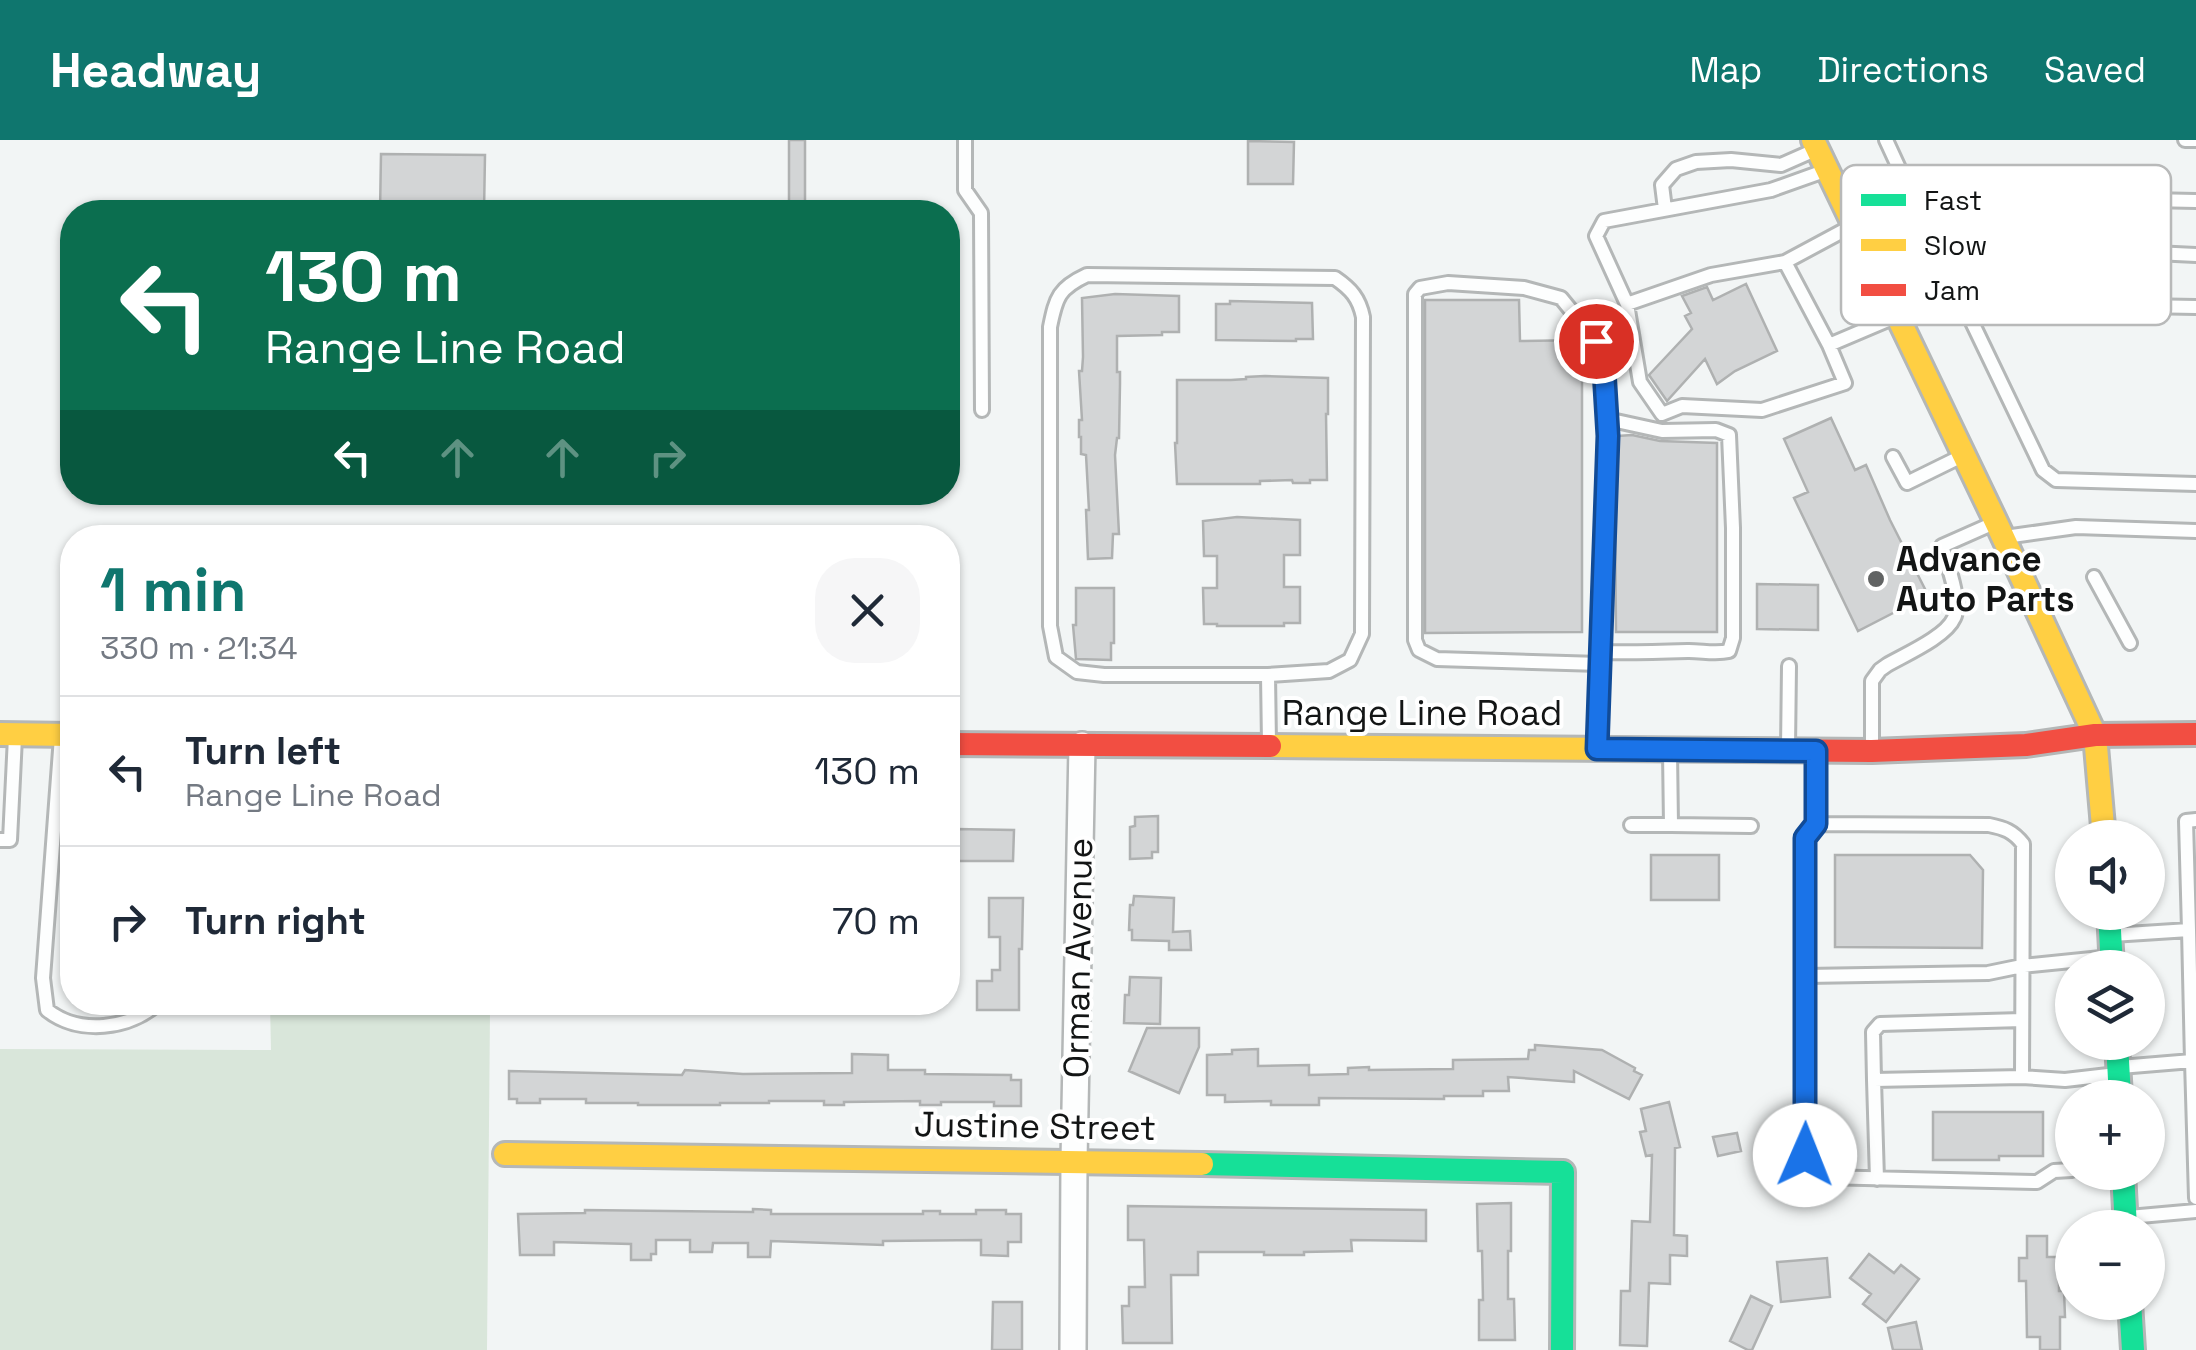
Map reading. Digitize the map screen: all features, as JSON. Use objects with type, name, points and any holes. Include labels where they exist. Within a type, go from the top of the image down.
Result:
[{"type":"main road","points":[[1819,153],[1841,198]]},
{"type":"main road","points":[[1901,325],[2095,734],[2102,820]]},
{"type":"main road","points":[[8,734],[60,735]]},
{"type":"main road","name":"Range Line Road","points":[[960,744],[1872,751],[2026,745],[2095,734],[2196,734]]},
{"type":"main road","name":"Justine Street","points":[[505,1154],[1564,1172],[1562,1350]]},
{"type":"main road","points":[[2131,1320],[2133,1350]]},
{"type":"street","name":"Orman Avenue","points":[[1073,1350],[1082,745]]},
{"type":"lane","points":[[965,140],[965,190],[981,213],[982,410]]},
{"type":"lane","points":[[1886,140],[1898,165]]},
{"type":"lane","points":[[2185,140],[2196,140]]},
{"type":"lane","points":[[1665,209],[1662,185],[1676,169],[1696,162],[1732,160],[1780,165],[1819,153]]},
{"type":"lane","points":[[1785,262],[1829,344],[1844,383],[1762,410],[1682,406],[1662,414],[1640,382],[1627,304],[1596,236],[1604,222],[1772,190],[1819,153]]},
{"type":"lane","points":[[2171,201],[2196,201]]},
{"type":"lane","points":[[1627,304],[1711,275],[1785,262],[1841,232]]},
{"type":"lane","points":[[2171,253],[2196,254]]},
{"type":"lane","points":[[1087,275],[1334,278],[1360,302],[1364,318],[1362,634],[1350,660],[1329,671],[1268,675],[1076,672],[1056,657],[1050,626],[1050,327],[1056,299],[1070,283],[1087,275]]},
{"type":"lane","points":[[1597,749],[1600,658],[1607,419],[1604,370],[1596,341],[1561,298],[1524,288],[1448,284],[1420,288],[1416,294],[1414,528],[1418,650],[1436,659],[1600,658],[1729,652],[1733,638],[1733,528],[1729,435],[1716,430],[1662,431],[1607,419]]},
{"type":"lane","points":[[2171,307],[2196,307]]},
{"type":"lane","points":[[1829,344],[1875,325]]},
{"type":"lane","points":[[1973,325],[2044,470],[2056,480],[2196,484]]},
{"type":"lane","points":[[1893,457],[1907,483],[1964,455]]},
{"type":"lane","points":[[1872,751],[1872,681],[1887,665],[1941,633],[1954,618],[1956,599],[1942,546],[2000,530],[2076,527],[2196,531]]},
{"type":"lane","points":[[2094,577],[2130,643]]},
{"type":"lane","points":[[1788,751],[1789,666]]},
{"type":"lane","points":[[1268,675],[1269,747]]},
{"type":"lane","points":[[0,840],[10,840],[8,734]]},
{"type":"lane","points":[[1670,750],[1671,826]]},
{"type":"lane","points":[[1816,751],[1816,824],[1805,838],[1805,1155],[1810,1167],[1822,1177],[2037,1182],[2055,1171]]},
{"type":"lane","points":[[60,806],[43,978],[48,1010],[59,1019],[79,1025],[120,1025],[139,1015]]},
{"type":"lane","points":[[2196,820],[2186,821],[2192,866],[2189,930],[2196,1198]]},
{"type":"lane","points":[[1816,824],[1989,826],[2016,834],[2023,844],[2022,1076]]},
{"type":"lane","points":[[1631,826],[1752,826]]},
{"type":"lane","points":[[1806,976],[1988,973],[2110,943],[2189,930]]},
{"type":"lane","points":[[1877,1179],[1873,1032],[1880,1024],[2022,1020]]},
{"type":"lane","points":[[2119,1080],[2194,1061]]},
{"type":"lane","points":[[1874,1080],[2022,1076],[2065,1080]]},
{"type":"lane","points":[[2165,1216],[2196,1211]]},
{"type":"shaded area","points":[[270,1015],[490,1015],[487,1350],[0,1350],[0,1049],[271,1050]]},
{"type":"building","points":[[789,140],[805,140],[805,200],[789,200]]},
{"type":"building","points":[[1248,141],[1294,142],[1293,184],[1248,184]]},
{"type":"building","points":[[381,154],[485,155],[484,200],[380,200]]},
{"type":"building","points":[[1746,284],[1777,351],[1717,384],[1705,359],[1667,401],[1649,375],[1692,329],[1685,316],[1691,313],[1682,296],[1707,287],[1713,300]]},
{"type":"building","points":[[1115,294],[1179,296],[1179,332],[1117,336],[1120,384],[1115,455],[1119,534],[1113,534],[1112,558],[1088,559],[1086,455],[1081,454],[1079,437],[1082,298]]},
{"type":"building","points":[[1425,300],[1519,300],[1520,341],[1582,340],[1582,632],[1425,633]]},
{"type":"building","points":[[1312,303],[1313,339],[1216,340],[1216,304]]},
{"type":"building","points":[[1328,378],[1327,480],[1177,484],[1177,380]]},
{"type":"building","points":[[1831,418],[1855,470],[1866,465],[1928,595],[1858,631],[1794,498],[1808,492],[1784,439]]},
{"type":"building","points":[[1618,436],[1660,441],[1717,443],[1717,632],[1616,632]]},
{"type":"building","points":[[1237,517],[1300,520],[1300,555],[1284,555],[1284,587],[1300,587],[1300,623],[1204,624],[1203,588],[1217,588],[1217,556],[1204,556],[1203,521]]},
{"type":"building","points":[[1757,584],[1818,585],[1818,630],[1757,629]]},
{"type":"building","points":[[1076,588],[1114,588],[1111,660],[1076,659]]},
{"type":"building","points":[[1158,816],[1158,852],[1152,852],[1152,858],[1130,859],[1130,827],[1135,826],[1135,817]]},
{"type":"building","points":[[960,829],[1014,830],[1013,861],[960,861]]},
{"type":"building","points":[[1651,855],[1719,855],[1719,900],[1651,900]]},
{"type":"building","points":[[1835,855],[1970,855],[1983,870],[1982,948],[1835,947]]},
{"type":"building","points":[[1134,896],[1174,898],[1173,932],[1190,931],[1191,950],[1169,950],[1169,941],[1132,940],[1130,905]]},
{"type":"building","points":[[989,898],[1023,898],[1019,1010],[977,1010],[977,981],[992,981],[992,970],[1000,970],[1000,937],[989,937]]},
{"type":"building","points":[[1130,977],[1161,978],[1160,1024],[1124,1023]]},
{"type":"building","points":[[1147,1028],[1199,1028],[1199,1047],[1179,1093],[1129,1071]]},
{"type":"building","points":[[1535,1045],[1602,1050],[1642,1075],[1629,1099],[1574,1071],[1574,1082],[1508,1077],[1509,1091],[1483,1091],[1483,1096],[1444,1099],[1319,1098],[1319,1105],[1271,1105],[1271,1101],[1225,1102],[1225,1095],[1207,1095],[1207,1055],[1232,1054],[1232,1050],[1258,1049],[1258,1066],[1309,1065],[1309,1075],[1348,1074],[1348,1068],[1369,1067],[1453,1069],[1453,1060],[1528,1059],[1529,1050],[1535,1050]]},
{"type":"building","points":[[852,1054],[888,1055],[888,1070],[1011,1075],[1011,1080],[1021,1080],[1021,1106],[994,1106],[994,1102],[920,1105],[920,1101],[638,1105],[586,1103],[586,1099],[517,1103],[517,1099],[509,1099],[509,1071],[852,1073]]},
{"type":"building","points":[[1669,1102],[1680,1147],[1675,1148],[1674,1235],[1687,1236],[1687,1256],[1670,1255],[1670,1284],[1649,1283],[1647,1346],[1620,1345],[1621,1291],[1630,1291],[1632,1221],[1650,1222],[1652,1155],[1646,1156],[1640,1132],[1646,1131],[1641,1109]]},
{"type":"building","points":[[1933,1112],[2043,1112],[2043,1156],[1933,1160]]},
{"type":"building","points":[[1737,1133],[1741,1151],[1718,1156],[1713,1137]]},
{"type":"building","points":[[1511,1203],[1508,1299],[1514,1299],[1515,1340],[1479,1340],[1479,1300],[1483,1300],[1477,1204]]},
{"type":"building","points":[[1128,1206],[1426,1210],[1426,1241],[1351,1240],[1352,1251],[1304,1255],[1198,1252],[1198,1275],[1171,1275],[1172,1343],[1123,1343],[1122,1306],[1129,1306],[1129,1287],[1145,1287],[1144,1240],[1128,1240]]},
{"type":"building","points":[[771,1210],[771,1214],[976,1214],[976,1210],[1006,1210],[1006,1214],[1021,1214],[1021,1242],[1008,1242],[1008,1256],[981,1255],[981,1240],[883,1241],[883,1245],[771,1241],[770,1257],[748,1257],[748,1243],[713,1243],[712,1252],[690,1252],[690,1240],[656,1240],[656,1254],[651,1254],[651,1260],[631,1260],[631,1244],[554,1242],[554,1255],[520,1255],[518,1214]]},
{"type":"building","points":[[2027,1236],[2047,1236],[2047,1257],[2055,1257],[2055,1320],[2060,1320],[2060,1350],[2040,1350],[2040,1337],[2027,1337],[2026,1281],[2019,1281],[2019,1258],[2027,1258]]},
{"type":"building","points":[[1869,1254],[1894,1273],[1901,1265],[1919,1279],[1886,1322],[1863,1304],[1871,1294],[1850,1278]]},
{"type":"building","points":[[1827,1258],[1830,1297],[1781,1302],[1777,1262]]},
{"type":"building","points":[[1751,1296],[1772,1306],[1752,1350],[1748,1350],[1730,1341]]},
{"type":"building","points":[[993,1302],[1022,1302],[1022,1350],[992,1350]]},
{"type":"building","points":[[1916,1322],[1922,1350],[1893,1350],[1888,1328]]},
{"type":"traffic: fast","points":[[2110,930],[2111,950]]},
{"type":"traffic: fast","points":[[2118,1060],[2119,1080]]},
{"type":"traffic: fast","points":[[1202,1164],[1563,1172],[1562,1350]]},
{"type":"traffic: fast","points":[[2124,1190],[2125,1210]]},
{"type":"traffic: fast","points":[[2131,1320],[2133,1350]]},
{"type":"traffic: slow","points":[[1813,140],[1841,198]]},
{"type":"traffic: slow","points":[[1902,325],[2095,735],[2102,820]]},
{"type":"traffic: slow","points":[[0,734],[60,735]]},
{"type":"traffic: slow","points":[[1270,746],[1739,750]]},
{"type":"traffic: slow","points":[[505,1154],[1202,1164]]},
{"type":"traffic: jam","points":[[1739,750],[1872,751],[2026,745],[2095,735],[2196,734]]},
{"type":"traffic: jam","points":[[960,744],[1270,746]]},
{"type":"place","name":"Advance Auto Parts","points":[[1876,579]]},
{"type":"route","points":[[1596,341],[1604,370],[1608,436],[1597,749],[1816,751],[1816,824],[1805,838],[1805,1155]]}]
